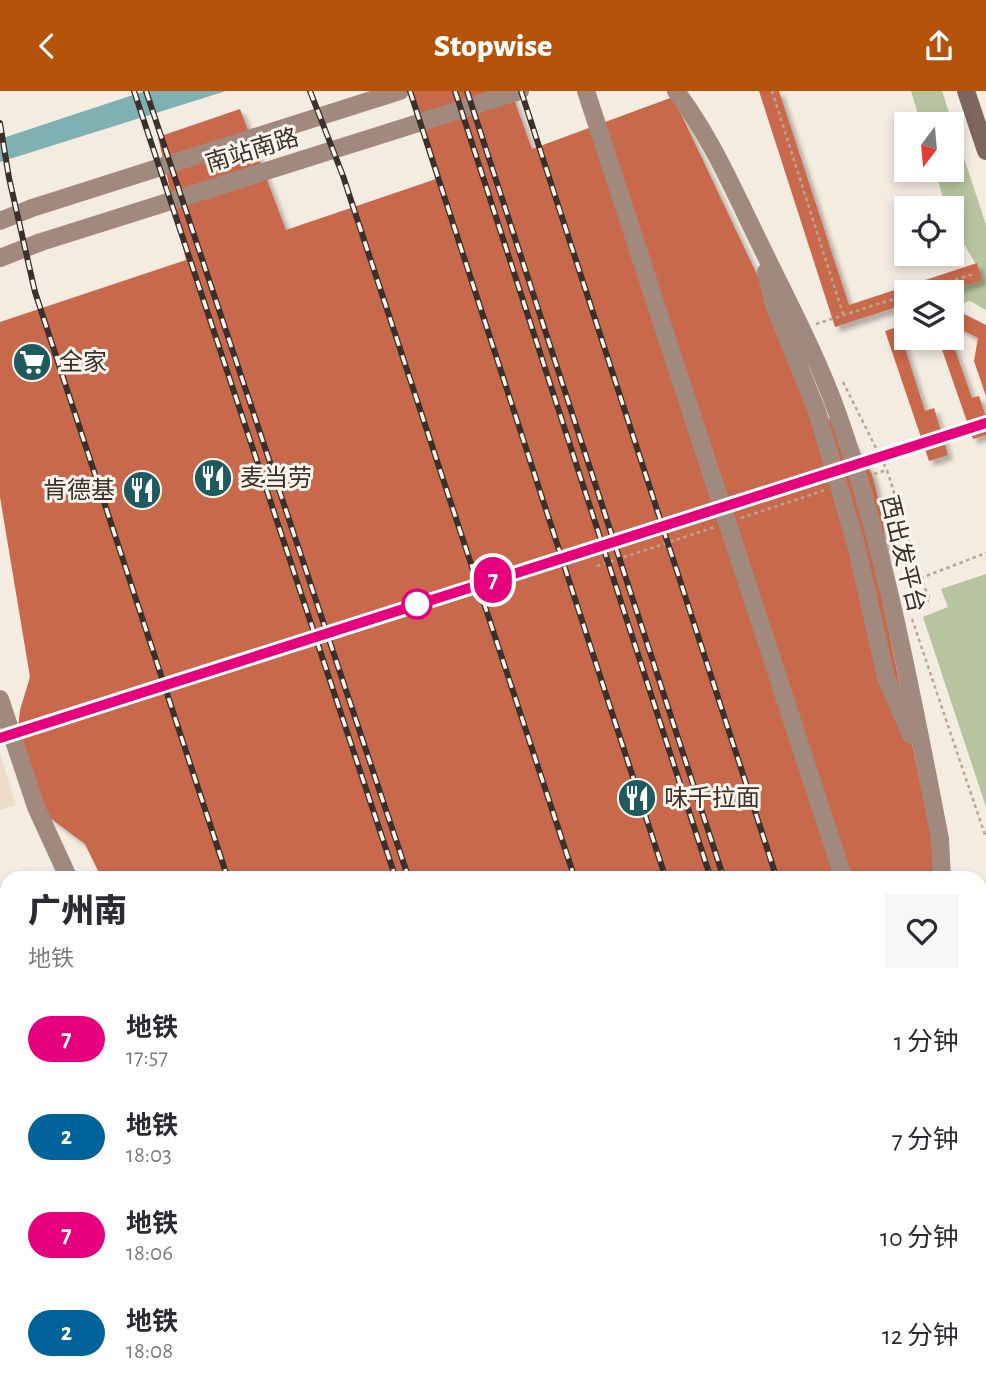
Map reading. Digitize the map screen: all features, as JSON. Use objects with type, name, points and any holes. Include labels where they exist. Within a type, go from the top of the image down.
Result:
[{"type":"main road","points":[[966,91],[986,151]]},
{"type":"street","name":"南站南路","points":[[1,220],[400,91]]},
{"type":"street","name":"南站南路","points":[[0,258],[41,241],[520,91]]},
{"type":"street","points":[[586,91],[841,871]]},
{"type":"street","name":"西出发平台","points":[[676,91],[713,147],[816,359],[837,413],[873,527],[927,771],[940,839],[942,871]]},
{"type":"street","points":[[0,699],[36,807],[65,871]]},
{"type":"path","points":[[772,91],[843,314]]},
{"type":"path","points":[[954,280],[974,274]]},
{"type":"path","points":[[814,325],[894,299]]},
{"type":"path","points":[[838,373],[887,470],[930,600],[908,608],[986,838]]},
{"type":"path","points":[[872,474],[887,470]]},
{"type":"path","points":[[921,578],[986,553]]},
{"type":"green space","points":[[911,91],[942,91],[949,112],[917,112]]},
{"type":"green space","points":[[964,158],[986,225],[986,310],[970,301],[964,303],[964,285],[982,279],[964,244],[964,196],[943,196],[938,182],[964,182]]},
{"type":"green space","points":[[986,574],[986,807],[923,617],[948,607],[941,589]]},
{"type":"shaded area","points":[[0,753],[16,805],[0,810]]},
{"type":"water","points":[[145,91],[226,91],[0,162],[0,139]]},
{"type":"building","points":[[412,91],[511,91],[532,149],[673,97],[822,412],[850,439],[872,474],[882,513],[886,547],[880,589],[938,871],[98,871],[85,844],[50,818],[16,746],[20,710],[30,677],[0,497],[0,322],[186,260],[158,137],[240,109],[286,230],[436,179]]},
{"type":"building","points":[[759,91],[779,91],[849,305],[894,290],[894,308],[835,327]]},
{"type":"building","points":[[977,263],[982,280],[964,286],[964,280],[925,280]]},
{"type":"building","points":[[964,314],[986,325],[986,396],[974,361],[978,338],[964,331]]},
{"type":"building","points":[[894,328],[894,350],[906,350],[925,411],[934,408],[948,455],[929,461],[885,331]]},
{"type":"building","points":[[942,350],[955,350],[972,398],[979,396],[986,417],[986,435],[973,439]]},
{"type":"railway","points":[[134,91],[393,871]]},
{"type":"railway","points":[[146,91],[406,871]]},
{"type":"railway","points":[[310,91],[343,176],[572,871]]},
{"type":"railway","points":[[410,91],[663,871]]},
{"type":"railway","points":[[455,91],[708,871]]},
{"type":"railway","points":[[467,91],[721,871]]},
{"type":"railway","points":[[521,91],[774,871]]},
{"type":"railway","points":[[0,123],[9,178],[35,292],[225,871]]},
{"type":"metro line","name":"7","points":[[0,738],[986,423]]},
{"type":"place","name":"全家","points":[[32,362]]},
{"type":"place","name":"麦当劳","points":[[213,478]]},
{"type":"place","name":"肯德基","points":[[142,490]]},
{"type":"place","name":"味千拉面","points":[[637,798]]}]
